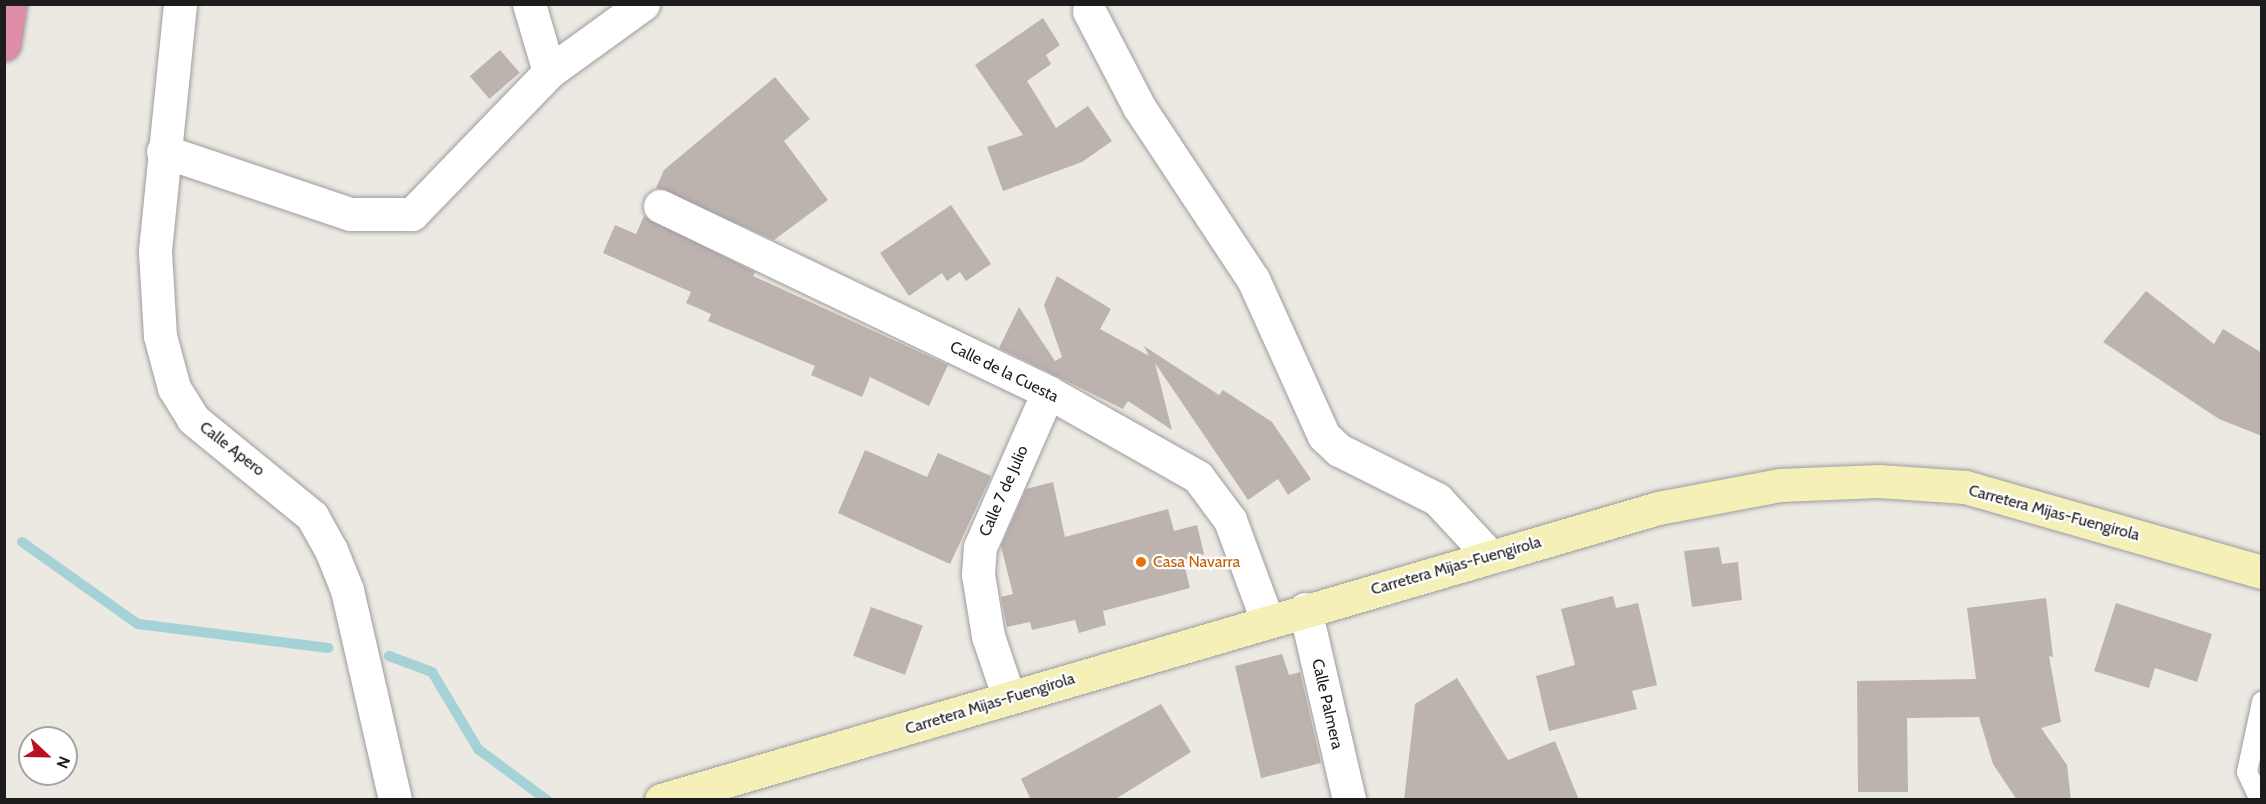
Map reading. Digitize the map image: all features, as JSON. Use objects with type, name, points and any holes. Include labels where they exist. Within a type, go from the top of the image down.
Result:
[{"type":"highway","points":[[4,44],[10,4]]},
{"type":"main road","name":"Carretera Mijas-Fuengirola","points":[[661,800],[1267,620],[1658,508],[1780,485],[1879,481],[1965,488],[2262,572]]},
{"type":"street","name":"Calle Apero","points":[[180,4],[163,151],[155,252],[160,336],[174,388],[194,419],[306,510],[331,550],[347,590],[395,800]]},
{"type":"street","points":[[529,4],[549,72]]},
{"type":"street","points":[[163,151],[350,214],[412,214],[549,72],[643,4]]},
{"type":"street","points":[[1089,11],[1138,107],[1253,279],[1324,436],[1339,450],[1437,499],[1490,556]]},
{"type":"street","name":"Calle de la Cuesta","points":[[660,206],[1048,392],[1198,477],[1230,520],[1267,620]]},
{"type":"street","name":"Calle 7 de Julio","points":[[1008,698],[988,636],[978,574],[980,547],[1048,392]]},
{"type":"street","name":"Calle Palmera","points":[[1305,609],[1349,800]]},
{"type":"lane","points":[[2260,800],[2247,772],[2262,702]]},
{"type":"building","points":[[1043,18],[1060,45],[1046,55],[1051,64],[1027,81],[1056,128],[1088,106],[1112,141],[1082,162],[1003,191],[987,147],[1023,135],[975,65]]},
{"type":"building","points":[[500,50],[520,73],[489,99],[470,76]]},
{"type":"building","points":[[775,77],[810,119],[784,141],[828,200],[774,240],[656,188],[664,170]]},
{"type":"building","points":[[951,205],[991,264],[966,281],[960,272],[947,281],[942,273],[909,296],[880,253]]},
{"type":"building","points":[[644,216],[755,272],[753,276],[948,365],[929,406],[870,377],[862,397],[811,375],[815,366],[708,321],[711,314],[686,303],[691,292],[603,253],[615,225],[636,234]]},
{"type":"building","points":[[1057,276],[1111,309],[1100,329],[1149,356],[1144,346],[1219,395],[1223,390],[1272,422],[1311,479],[1288,495],[1278,479],[1248,500],[1155,363],[1172,430],[1128,401],[1123,409],[999,348],[1019,307],[1055,361],[1062,357],[1044,305]]},
{"type":"building","points":[[2146,291],[2214,344],[2223,329],[2262,353],[2262,436],[2219,419],[2103,342]]},
{"type":"building","points":[[865,450],[927,477],[938,453],[991,476],[950,564],[838,513]]},
{"type":"building","points":[[1053,482],[1065,537],[1168,509],[1174,531],[1197,525],[1204,554],[1183,560],[1190,588],[1103,611],[1106,625],[1079,633],[1075,620],[1032,630],[1030,622],[1007,627],[1001,597],[1013,594],[1001,546],[1026,489]]},
{"type":"building","points":[[1719,547],[1722,564],[1738,562],[1742,600],[1692,607],[1684,551]]},
{"type":"building","points":[[1613,596],[1616,608],[1638,603],[1657,685],[1632,691],[1637,709],[1549,731],[1536,676],[1575,665],[1561,609]]},
{"type":"building","points":[[2046,598],[2053,657],[2049,656],[2061,722],[2041,728],[2067,765],[2071,800],[2017,800],[1993,764],[1979,717],[1907,718],[1908,792],[1858,792],[1857,681],[1976,679],[1967,608]]},
{"type":"building","points":[[2116,603],[2212,634],[2197,682],[2155,668],[2149,688],[2094,671]]},
{"type":"building","points":[[871,607],[923,626],[905,675],[853,656]]},
{"type":"building","points":[[1282,654],[1289,675],[1300,672],[1321,763],[1261,778],[1235,666]]},
{"type":"building","points":[[1457,678],[1508,760],[1555,741],[1579,800],[1404,800],[1415,704]]},
{"type":"building","points":[[1161,704],[1191,752],[1114,800],[1031,800],[1021,779]]},
{"type":"waterway","points":[[22,542],[138,624],[328,648]]},
{"type":"waterway","points":[[389,656],[432,672],[478,749],[547,800]]},
{"type":"place","name":"Casa Navarra","points":[[1141,562]]}]
